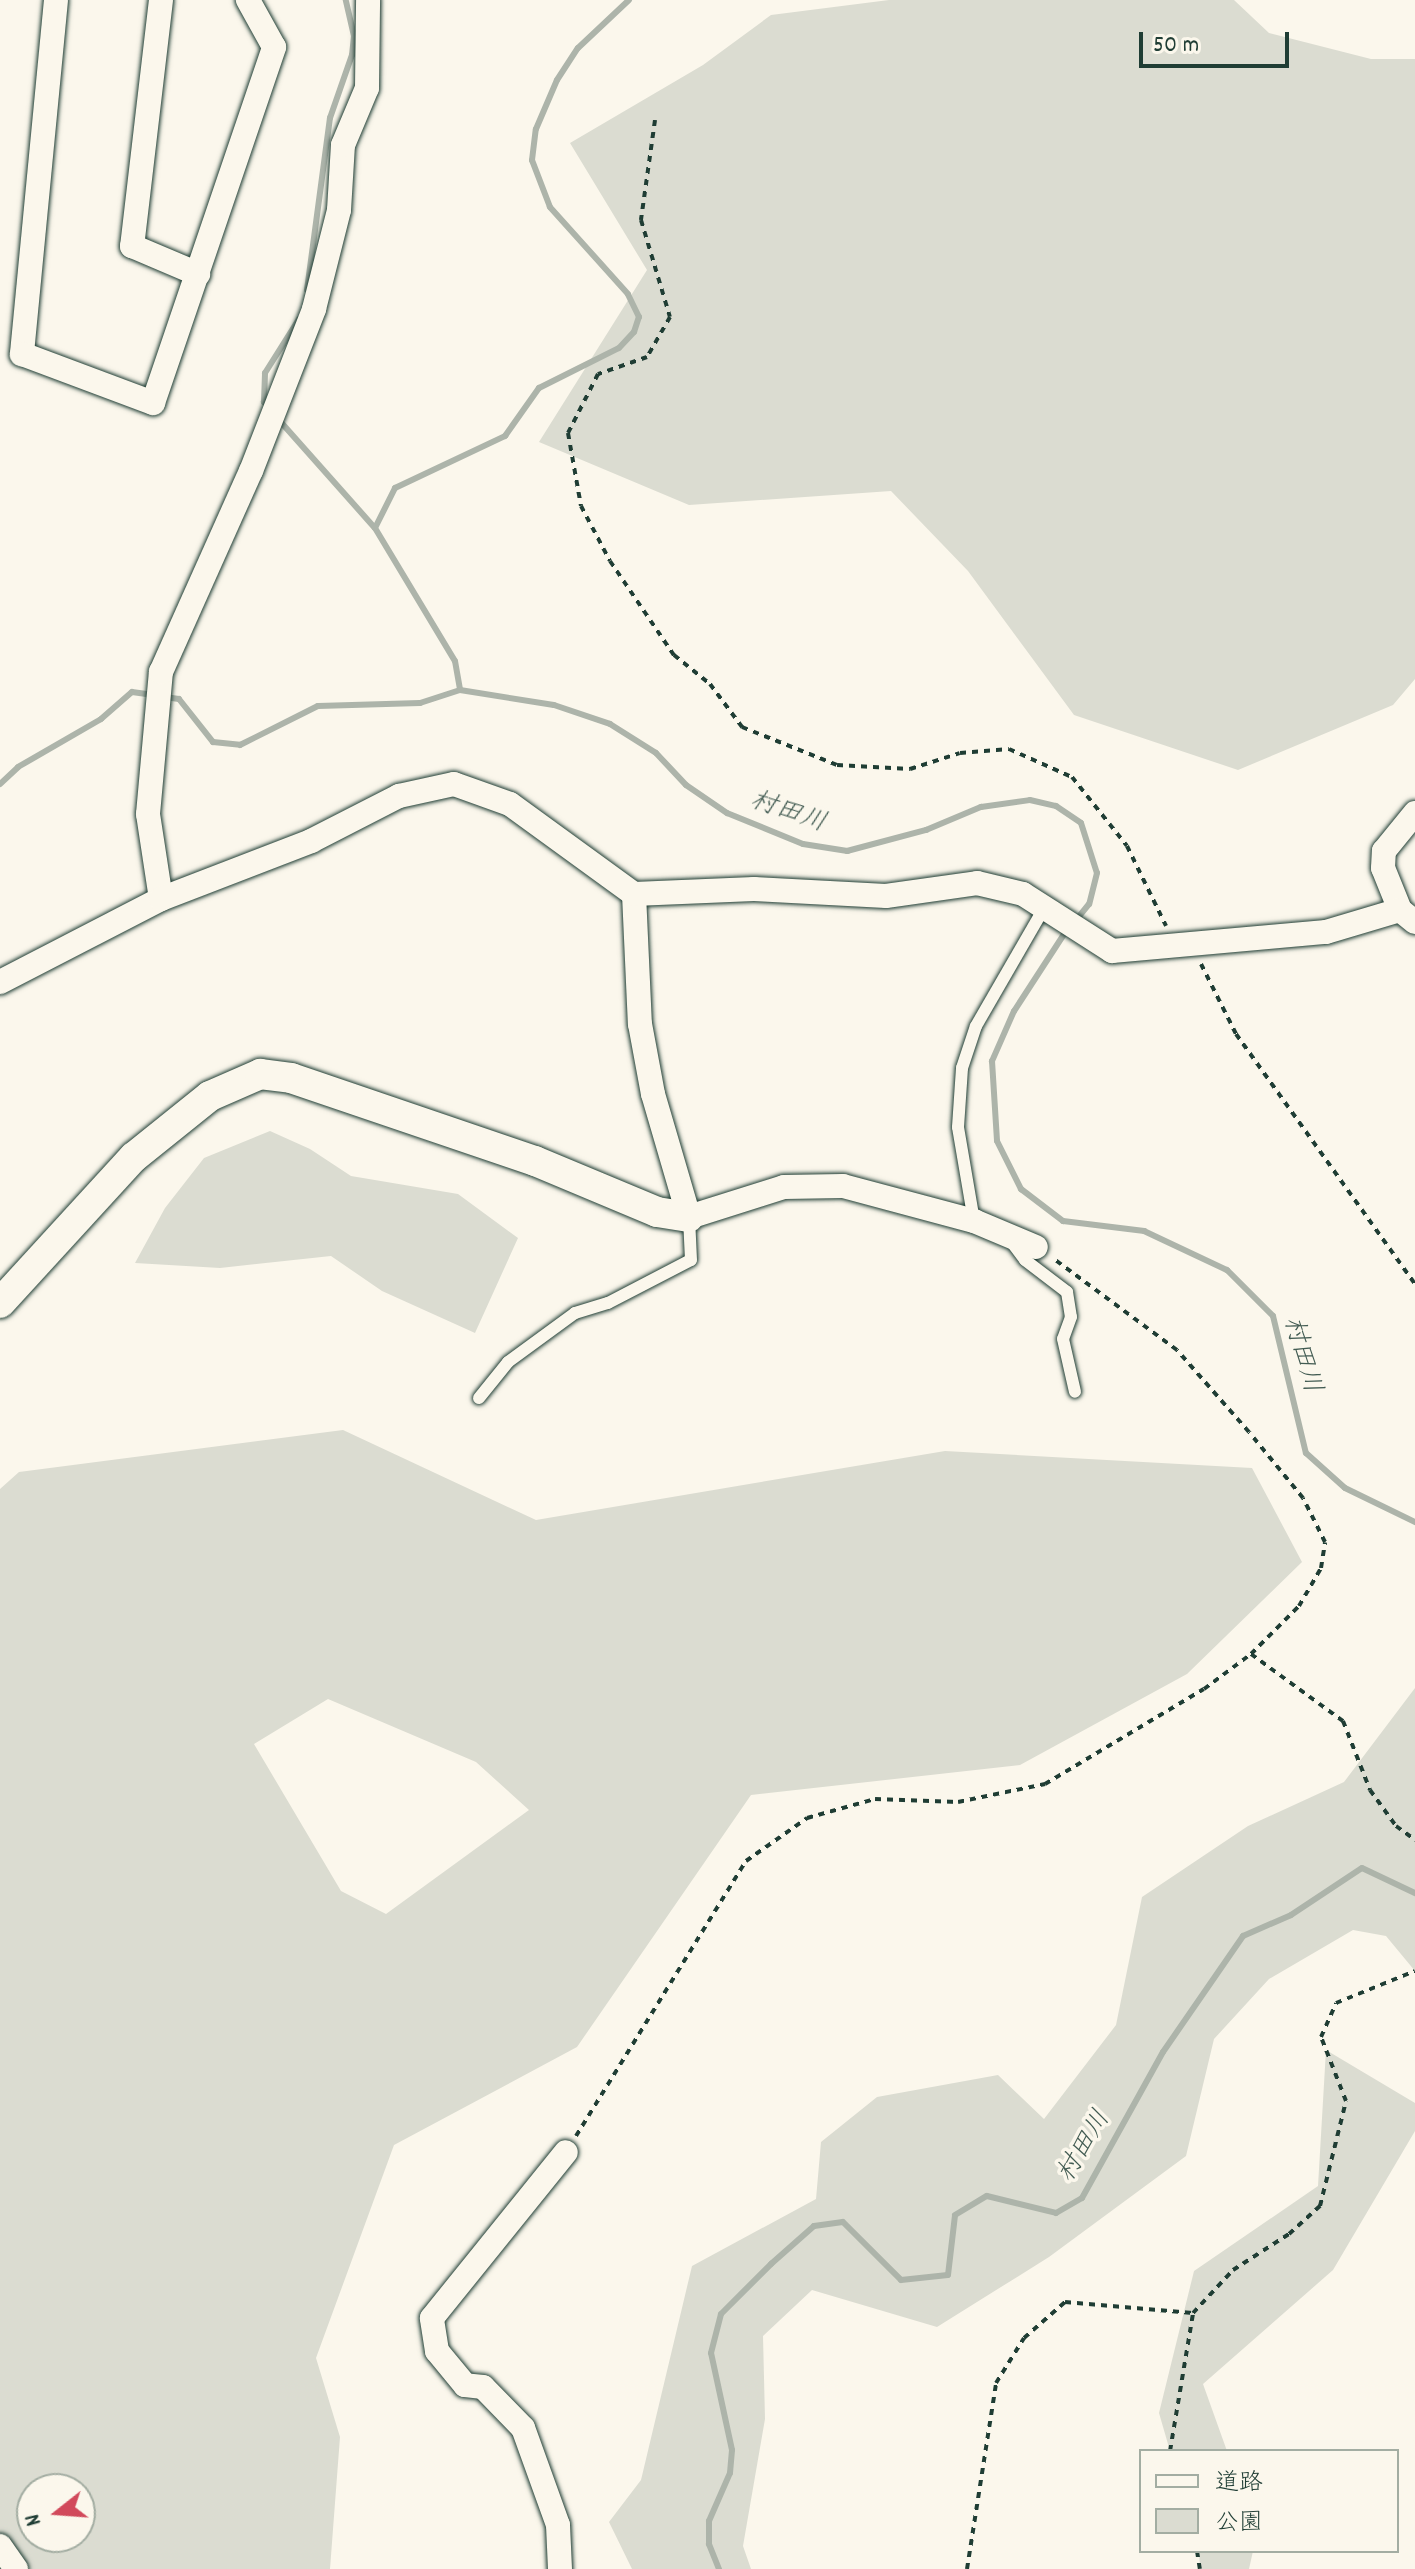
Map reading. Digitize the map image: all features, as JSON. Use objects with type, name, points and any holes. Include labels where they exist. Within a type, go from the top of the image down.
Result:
[{"type":"street","points":[[56,0],[22,354],[153,403],[274,47],[248,0]]},
{"type":"street","points":[[161,0],[132,246],[198,274]]},
{"type":"street","points":[[161,899],[148,814],[161,672],[251,471],[314,309],[339,210],[343,145],[367,88],[368,0]]},
{"type":"street","points":[[0,982],[161,899],[311,841],[399,796],[454,784],[510,804],[634,894],[754,889],[886,896],[977,883],[1023,894],[1112,951],[1185,949],[1326,932],[1408,916],[1383,868],[1384,851],[1415,813]]},
{"type":"street","points":[[634,894],[640,1024],[653,1094],[689,1217]]},
{"type":"street","points":[[0,1303],[134,1157],[210,1096],[260,1074],[291,1078],[535,1161],[657,1212],[689,1217],[784,1187],[843,1186],[974,1221],[1036,1247]]},
{"type":"street","points":[[560,2569],[558,2525],[523,2428],[483,2387],[465,2385],[437,2351],[432,2318],[566,2152]]},
{"type":"street","points":[[0,2546],[16,2569]]},
{"type":"lane","points":[[974,1221],[958,1127],[962,1068],[976,1026],[1044,908]]},
{"type":"lane","points":[[479,1398],[508,1362],[575,1313],[608,1303],[691,1260],[689,1217]]},
{"type":"lane","points":[[1006,1234],[1025,1260],[1067,1292],[1071,1317],[1063,1339],[1075,1392]]},
{"type":"path","points":[[655,120],[641,220],[670,317],[647,357],[598,374],[568,433],[581,506],[610,561],[674,655],[710,684],[742,727],[837,765],[910,769],[960,753],[1009,749],[1072,777],[1127,846],[1236,1034],[1415,1284]]},
{"type":"path","points":[[566,2152],[746,1861],[807,1818],[875,1799],[958,1802],[1045,1784],[1204,1689],[1251,1654],[1299,1606],[1321,1568],[1325,1542],[1303,1498],[1177,1350],[1036,1247]]},
{"type":"path","points":[[1251,1654],[1343,1721],[1370,1790],[1396,1826],[1415,1840]]},
{"type":"path","points":[[1170,2449],[1193,2313],[1233,2270],[1289,2234],[1320,2206],[1346,2101],[1321,2037],[1336,2003],[1415,1971]]},
{"type":"path","points":[[967,2569],[996,2383],[1024,2338],[1065,2302],[1193,2313]]},
{"type":"green space","points":[[889,0],[1234,0],[1269,33],[1371,59],[1415,59],[1415,679],[1393,705],[1238,770],[1074,715],[968,571],[891,491],[689,505],[539,442],[647,270],[570,143],[703,65],[771,15]]},
{"type":"green space","points":[[270,1131],[310,1149],[351,1176],[458,1194],[518,1238],[475,1333],[382,1291],[331,1256],[220,1268],[135,1263],[165,1208],[204,1158]]},
{"type":"green space","points":[[343,1430],[536,1520],[945,1451],[1252,1468],[1302,1562],[1187,1674],[1020,1765],[751,1795],[577,2047],[394,2145],[316,2358],[340,2437],[330,2569],[0,2569],[0,1489],[19,1472]],"holes":[[[328,1699],[476,1762],[529,1810],[386,1914],[341,1891],[254,1744]]]},
{"type":"green space","points":[[1415,1688],[1415,1971],[1386,1936],[1353,1930],[1269,1979],[1214,2039],[1186,2156],[1049,2257],[937,2327],[812,2290],[763,2336],[765,2419],[743,2546],[751,2569],[632,2569],[609,2522],[641,2480],[692,2266],[816,2199],[821,2142],[877,2097],[998,2075],[1044,2119],[1116,2025],[1142,1897],[1248,1826],[1344,1782]]},
{"type":"green space","points":[[1326,2050],[1415,2103],[1415,2131],[1333,2270],[1203,2384],[1226,2449],[1169,2449],[1159,2413],[1194,2271],[1318,2186]]},
{"type":"green space","points":[[1199,2553],[1253,2553],[1249,2569],[1200,2569]]},
{"type":"waterway","points":[[307,290],[330,118],[352,55],[354,36],[346,0]]},
{"type":"waterway","name":"村田川","points":[[375,528],[395,488],[505,436],[539,388],[619,348],[634,332],[639,317],[628,294],[550,207],[532,160],[536,129],[557,80],[578,48],[629,0]]},
{"type":"waterway","points":[[269,408],[264,402],[265,373],[299,319]]},
{"type":"waterway","name":"村田川","points":[[279,420],[375,528],[455,661],[460,690]]},
{"type":"waterway","name":"村田川","points":[[165,697],[179,699],[213,742],[240,745],[318,706],[420,703],[460,690],[554,705],[610,724],[656,753],[686,785],[727,813],[803,844],[847,851],[926,830],[981,807],[1030,800],[1056,806],[1081,823],[1097,873],[1089,904],[1076,920]]},
{"type":"waterway","points":[[0,784],[18,767],[101,719],[132,692],[154,695]]},
{"type":"waterway","name":"村田川","points":[[1068,928],[1014,1011],[992,1061],[997,1141],[1021,1189],[1063,1221],[1144,1231],[1227,1270],[1273,1316],[1306,1453],[1345,1488],[1415,1522]]},
{"type":"waterway","name":"村田川","points":[[719,2569],[709,2544],[709,2521],[730,2473],[732,2450],[711,2353],[721,2314],[771,2264],[814,2226],[843,2222],[901,2280],[948,2275],[955,2215],[987,2196],[1056,2213],[1082,2198],[1163,2052],[1243,1936],[1291,1915],[1362,1868],[1415,1893]]}]
